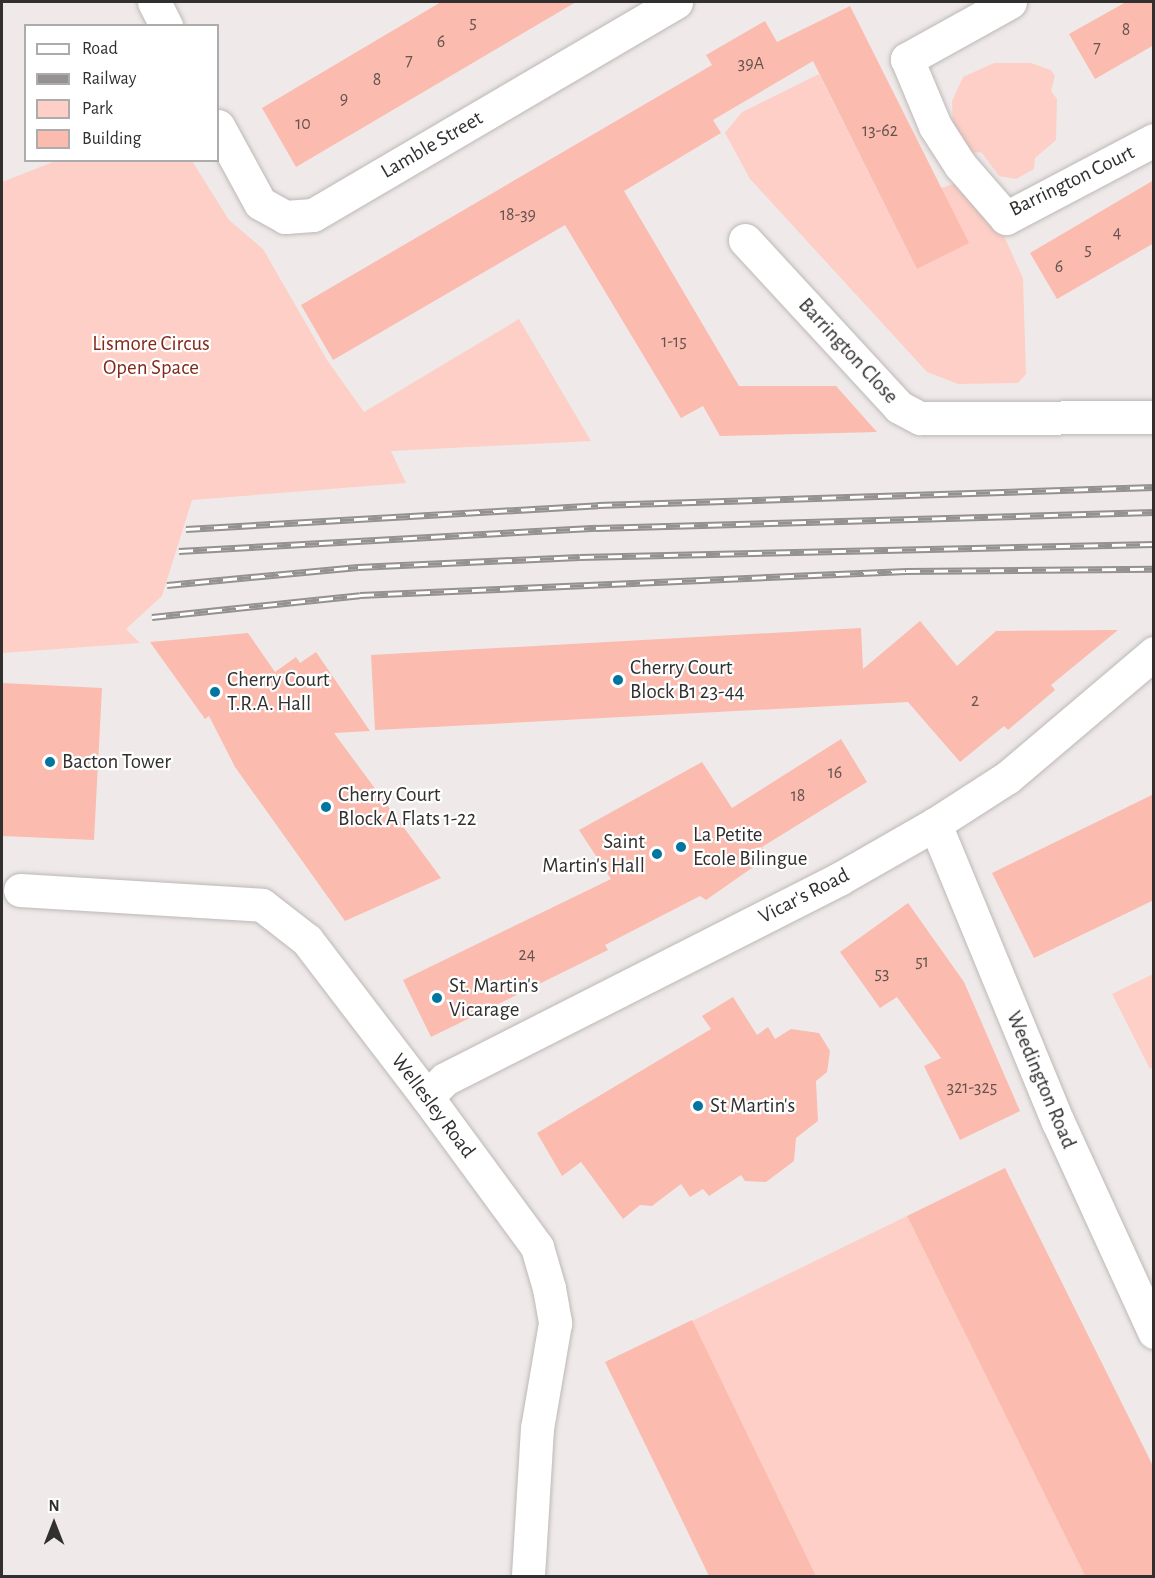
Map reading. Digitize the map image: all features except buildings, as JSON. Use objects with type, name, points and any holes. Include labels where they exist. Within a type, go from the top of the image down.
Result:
[{"type":"street","points":[[154,2],[165,24]]},
{"type":"street","name":"Lamble Street","points":[[219,128],[260,203],[285,217],[313,215],[676,2]]},
{"type":"street","name":"Barrington Court","points":[[1010,2],[907,59],[935,126],[960,165],[1006,218],[1154,140]]},
{"type":"street","name":"Barrington Close","points":[[745,240],[899,407],[921,418],[1154,417]]},
{"type":"street","name":"Vicar's Road","points":[[428,1097],[445,1079],[839,879],[935,824],[1008,777],[1154,653]]},
{"type":"street","name":"Weedington Road","points":[[935,824],[1058,1122],[1154,1332]]},
{"type":"street","name":"Wellesley Road","points":[[20,890],[262,905],[307,940],[428,1097],[537,1247],[549,1288],[555,1323],[537,1428],[528,1576]]},
{"type":"green space","points":[[994,63],[1031,63],[1051,70],[1055,76],[1051,91],[1057,99],[1056,140],[1035,158],[1034,169],[1016,179],[999,176],[981,152],[970,153],[953,130],[952,101],[963,77]]},
{"type":"green space","points":[[819,74],[917,269],[968,243],[941,188],[966,180],[1000,227],[1023,278],[1026,374],[1018,383],[958,384],[927,372],[750,179],[725,133],[742,112]]},
{"type":"green space","name":"Lismore Circus Open Space","points":[[53,162],[193,162],[229,220],[263,249],[327,360],[364,412],[519,319],[591,441],[391,451],[406,483],[192,500],[162,596],[126,629],[140,643],[2,653],[2,182]]},
{"type":"green space","points":[[1153,974],[1154,1067],[1150,1069],[1112,994]]},
{"type":"green space","points":[[907,1216],[1085,1576],[816,1576],[692,1321]]},
{"type":"railway","points":[[186,529],[598,505],[1154,487]]},
{"type":"railway","points":[[179,551],[596,528],[1154,512]]},
{"type":"railway","points":[[167,585],[358,567],[580,557],[1154,544]]},
{"type":"railway","points":[[152,617],[360,595],[906,571],[1154,569]]},
{"type":"place","name":"Cherry Court Block B1 23-44","points":[[618,680]]},
{"type":"place","name":"Cherry Court T.R.A. Hall","points":[[215,692]]},
{"type":"place","name":"Bacton Tower","points":[[50,762]]},
{"type":"place","name":"Cherry Court Block A Flats 1-22","points":[[326,807]]},
{"type":"place","name":"La Petite Ecole Bilingue","points":[[681,847]]},
{"type":"place","name":"Saint Martin's Hall","points":[[657,854]]},
{"type":"place","name":"St. Martin's Vicarage","points":[[437,998]]},
{"type":"place","name":"St Martin's","points":[[698,1106]]}]
